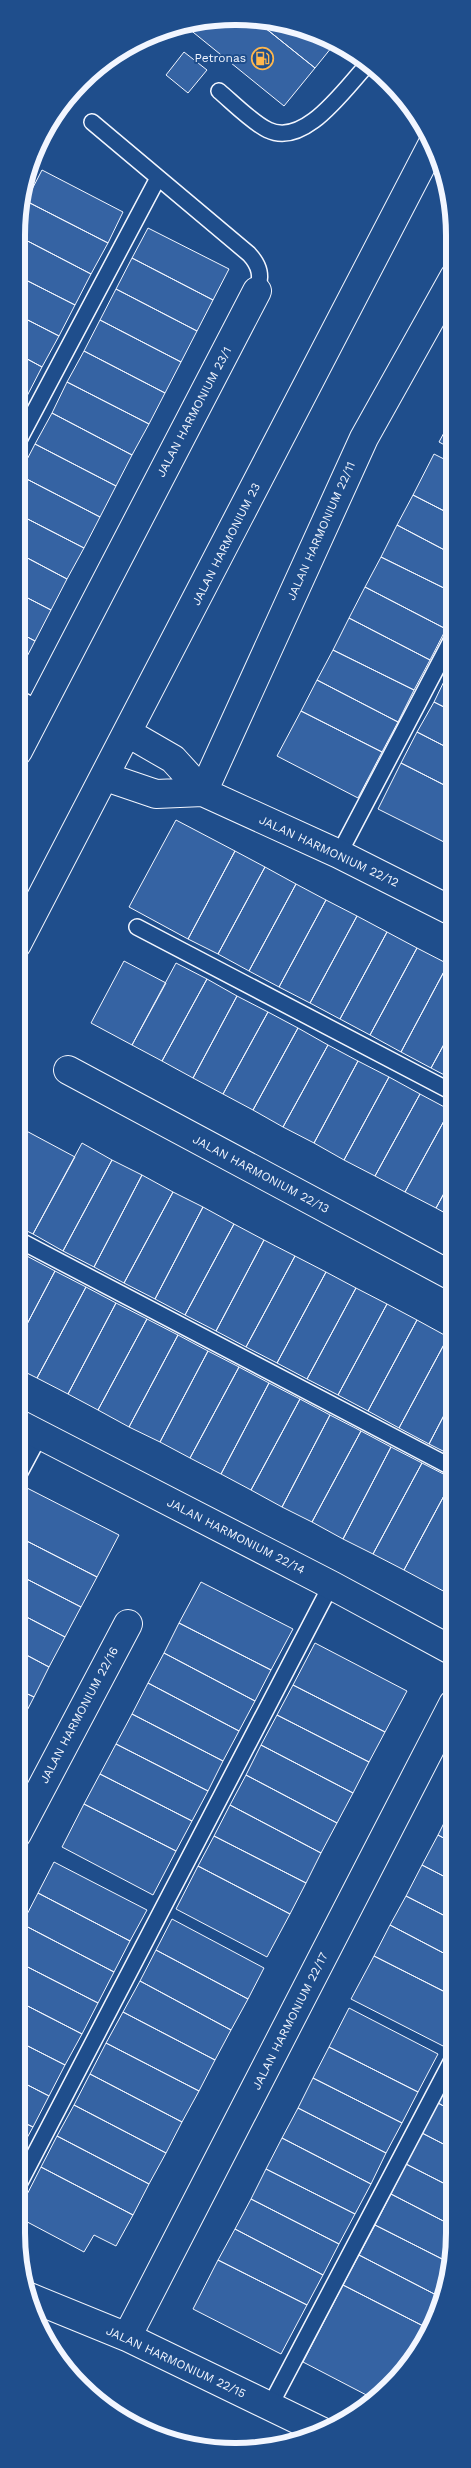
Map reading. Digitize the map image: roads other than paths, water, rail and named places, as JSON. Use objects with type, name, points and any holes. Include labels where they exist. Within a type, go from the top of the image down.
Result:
[{"type":"street","name":"JALAN HARMONIUM 23","points":[[25,929],[106,777],[428,152]]},
{"type":"street","name":"JALAN HARMONIUM 23/1","points":[[25,717],[28,703],[257,291]]},
{"type":"street","name":"JALAN HARMONIUM 22/11","points":[[203,792],[364,438],[446,291]]},
{"type":"street","name":"JALAN HARMONIUM 22/12","points":[[128,733],[173,759],[203,792],[339,854],[446,908]]},
{"type":"street","name":"JALAN HARMONIUM 22/12","points":[[106,777],[156,794],[203,792]]},
{"type":"street","name":"JALAN HARMONIUM 22/13","points":[[68,1070],[446,1273]]},
{"type":"street","name":"JALAN HARMONIUM 22/14","points":[[29,1429],[331,1585],[446,1647]]},
{"type":"street","name":"JALAN HARMONIUM 22/16","points":[[25,1819],[128,1624]]},
{"type":"street","name":"JALAN HARMONIUM 22/17","points":[[128,2337],[446,1718]]},
{"type":"street","name":"JALAN HARMONIUM 22/15","points":[[36,2300],[128,2337],[314,2428]]},
{"type":"lane","points":[[219,92],[267,130],[285,135],[296,132],[311,124],[364,68]]},
{"type":"lane","name":"JALAN HARMONIUM 23/1","points":[[92,122],[250,254],[260,271],[257,291]]},
{"type":"lane","points":[[25,429],[158,178]]},
{"type":"lane","points":[[339,854],[446,650]]},
{"type":"lane","points":[[138,927],[446,1089]]},
{"type":"lane","points":[[25,1243],[446,1464]]},
{"type":"lane","points":[[25,1445],[29,1429]]},
{"type":"lane","points":[[25,2173],[331,1585]]},
{"type":"lane","points":[[270,2406],[446,2071]]},
{"type":"place","name":"Petronas","points":[[262,58]]}]
